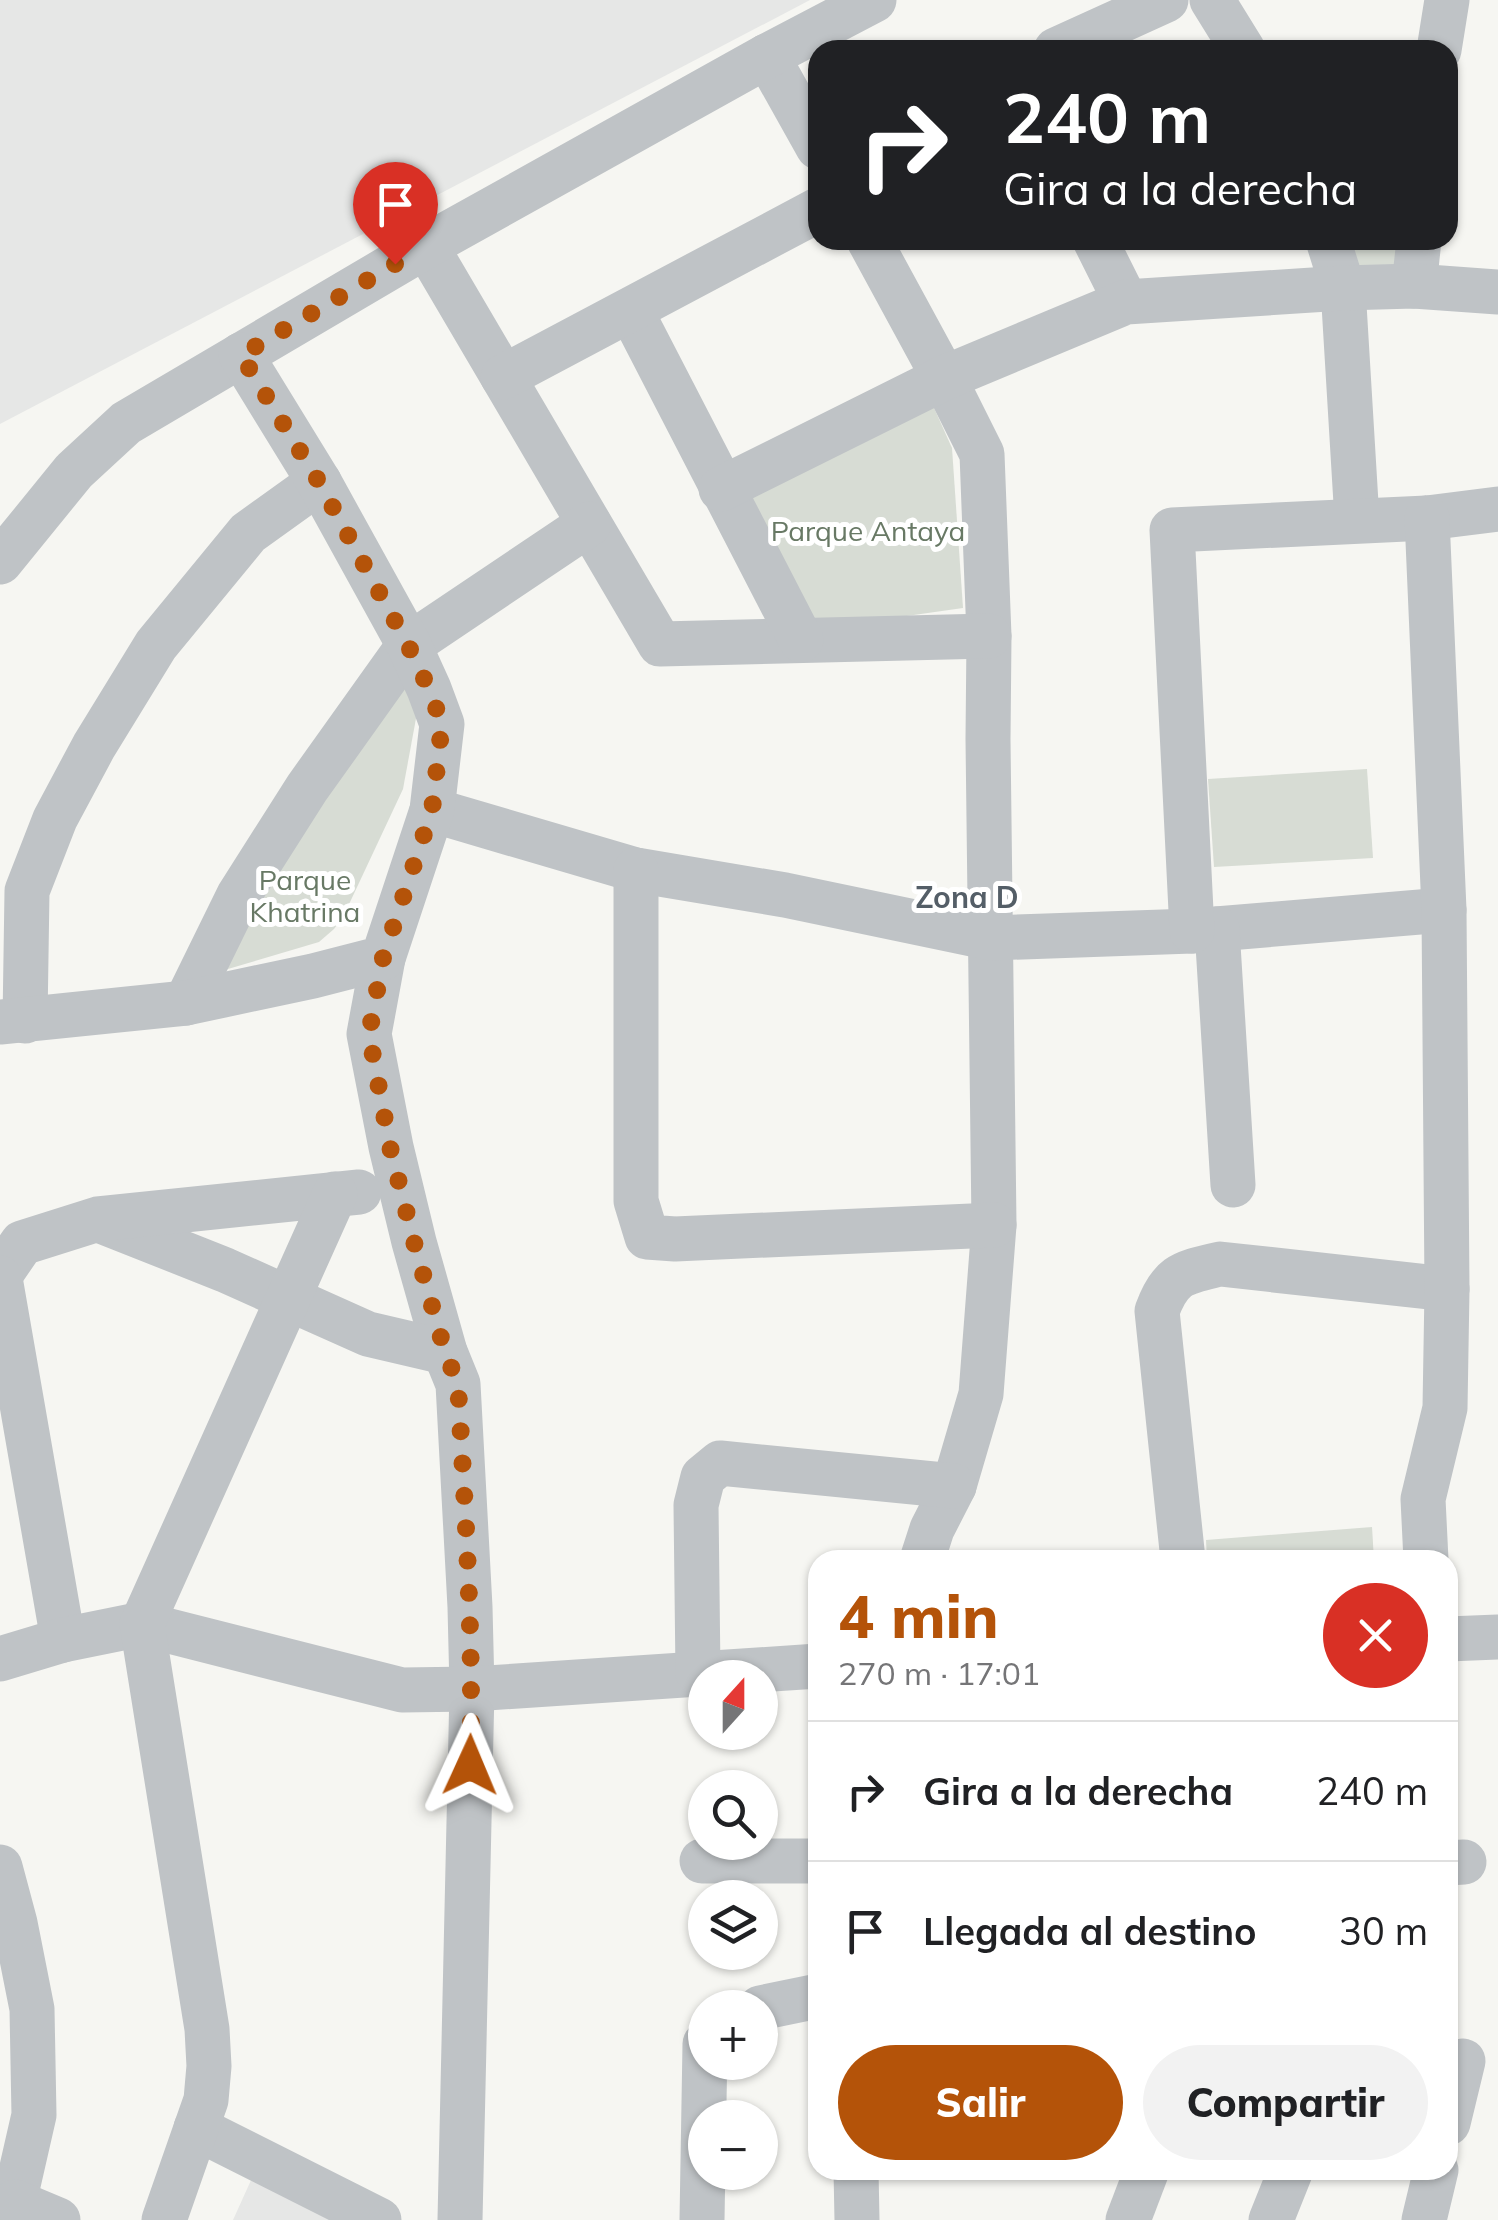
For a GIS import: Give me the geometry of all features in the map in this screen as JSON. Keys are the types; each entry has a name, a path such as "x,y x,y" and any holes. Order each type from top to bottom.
{"street":[{"path":"0,562 74,472 126,423 426,246 874,0"},
{"path":"1078,40 1166,0"},
{"path":"1212,0 1236,40"},
{"path":"1441,40 1447,0"},
{"path":"767,56 808,129"},
{"path":"503,377 808,215"},
{"path":"426,246 660,644 990,636"},
{"path":"874,250 982,454 990,636 994,1225 982,1394 954,1486 925,1550"},
{"path":"1100,250 1126,302"},
{"path":"1331,250 1342,288 1357,520"},
{"path":"1414,286 1418,250"},
{"path":"721,489 944,378 1126,302 1414,286 1498,292"},
{"path":"630,311 801,640"},
{"path":"241,355 319,482 408,645 442,724 432,810 383,958 369,1034 400,1187 445,1352 458,1384 472,1689 460,2220"},
{"path":"319,482 248,533 156,645 86,761 55,818 27,891 12,1021 186,1003 383,958"},
{"path":"1232,1186 1204,930 1172,530 1427,518 1498,509"},
{"path":"1426,1550 1423,1499 1444,1408 1446,1288 1444,910 1427,518"},
{"path":"186,1003 249,880 306,788 408,645 589,524"},
{"path":"432,810 636,870 785,895 991,938 1204,930 1444,910"},
{"path":"636,870 636,1200 647,1237 994,1225"},
{"path":"63,1640 0,1276 22,1243 98,1219 400,1187"},
{"path":"164,2220 206,2100 209,2066 207,2029 142,1624 334,1194"},
{"path":"98,1219 289,1297 368,1334 445,1352"},
{"path":"1182,1550 1157,1311 1165,1290 1183,1273 1220,1264 1446,1288"},
{"path":"698,1660 696,1505 703,1477 720,1463 954,1486"},
{"path":"0,1659 63,1640 142,1624 402,1690 688,1674"},
{"path":"1458,1639 1498,1637"},
{"path":"778,1668 808,1667"},
{"path":"702,1862 808,1860"},
{"path":"0,1867 32,2009 34,2115 13,2211 58,2220"},
{"path":"778,2004 808,1998"},
{"path":"1458,2093 1469,2061"},
{"path":"702,2220 704,2080"},
{"path":"196,2128 379,2220"},
{"path":"856,2180 858,2220"},
{"path":"1128,2220 1143,2180"},
{"path":"1271,2220 1286,2180"},
{"path":"1424,2220 1434,2180"}],"shaded area":[{"path":"0,0 810,0 0,424"},
{"path":"252,2178 348,2220 233,2220"}],"green space":[{"path":"1330,250 1399,250 1395,264 1350,280"},
{"name":"Parque Antaya","path":"930,399 952,448 963,608 815,629 747,489"},
{"name":"Parque Khatrina","path":"405,661 417,713 403,789 343,917 319,942 211,974"},
{"path":"1367,769 1373,858 1214,867 1208,779"},
{"path":"1372,1527 1373,1550 1206,1550 1206,1540"}],"district":[{"name":"Zona D","path":"967,897"}],"route":[{"path":"395,264 241,355 319,482 408,645 442,724 432,810 383,958 369,1034 390,1147 414,1242 458,1384 470,1607 470,1765"}]}
